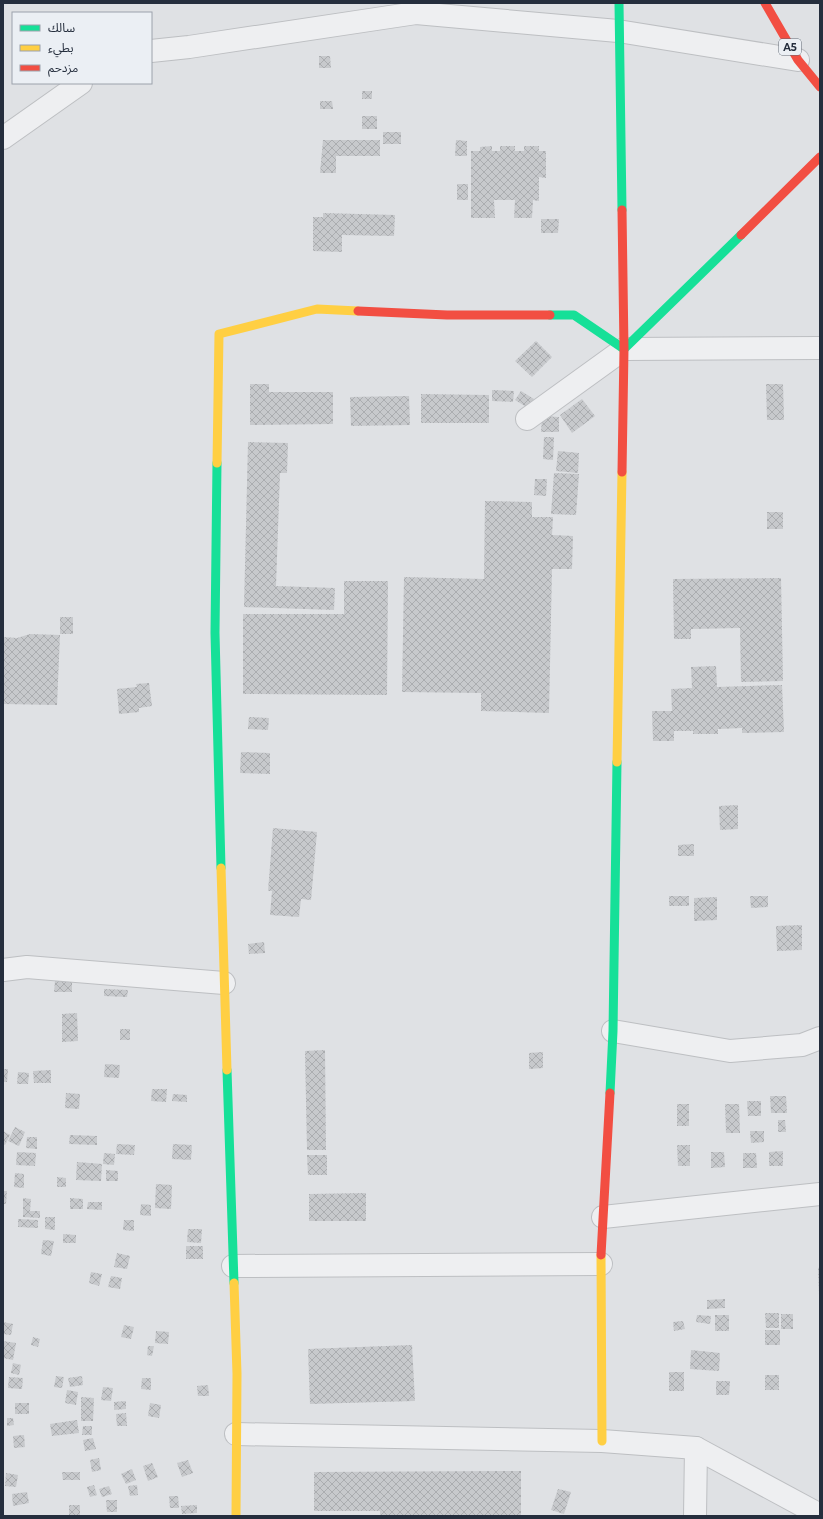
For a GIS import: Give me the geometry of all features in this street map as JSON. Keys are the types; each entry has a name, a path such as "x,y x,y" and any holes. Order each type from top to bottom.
{"main road":[{"path":"602,1441 601,1264 613,1031 624,349 618,31 619,3"},
{"name":"A5","path":"765,3 798,60 820,87"},
{"path":"624,349 820,157"},
{"path":"236,1516 237,1374 224,983 216,632 219,334 317,309 447,315 574,315 624,349"}],"street":[{"path":"152,51 189,47 416,12 618,31 798,60"},
{"path":"3,138 80,84"},
{"path":"527,420 624,349 820,348"},
{"path":"3,970 27,967 224,983"},
{"path":"613,1031 730,1051 802,1045 820,1038"},
{"path":"603,1217 820,1194"},
{"path":"233,1266 601,1264"},
{"path":"236,1434 602,1441 696,1448 820,1515"},
{"path":"695,1516 696,1448"}],"building":[{"path":"319,56 330,56 331,68 319,68"},
{"path":"362,91 372,91 372,99 362,99"},
{"path":"320,101 332,101 333,109 320,109"},
{"path":"362,116 377,116 377,129 362,129"},
{"path":"383,132 401,132 401,144 383,144"},
{"path":"323,140 380,140 380,156 336,156 336,173 320,173"},
{"path":"456,140 467,141 467,156 455,156"},
{"path":"492,146 492,151 500,151 500,146 515,146 515,151 524,151 524,146 539,146 539,151 546,151 546,178 539,177 539,201 533,200 532,218 514,218 515,200 494,200 495,218 471,218 471,151 480,151 480,147"},
{"path":"457,184 468,184 468,200 457,200"},
{"path":"323,213 395,215 394,236 342,235 342,252 313,251 313,217 323,217"},
{"path":"541,219 559,219 558,233 541,233"},
{"path":"536,341 552,357 532,377 515,361"},
{"path":"250,384 269,384 269,392 333,392 333,424 250,425"},
{"path":"766,384 783,384 784,420 767,420"},
{"path":"492,390 514,391 513,402 492,401"},
{"path":"521,391 534,399 528,408 515,400"},
{"path":"421,394 489,395 489,423 421,423"},
{"path":"409,396 410,425 351,426 350,397"},
{"path":"582,399 595,416 572,433 560,415"},
{"path":"542,416 559,417 559,432 541,432"},
{"path":"544,437 554,437 553,460 543,459"},
{"path":"248,442 288,443 287,473 280,473 276,586 335,588 334,610 244,607"},
{"path":"558,451 579,453 578,473 556,471"},
{"path":"554,473 579,474 576,515 551,514"},
{"path":"535,479 547,479 546,496 534,495"},
{"path":"485,501 532,502 532,517 553,517 552,535 573,536 572,569 552,569 549,713 481,711 481,693 402,692 404,577 484,579"},
{"path":"767,512 783,512 783,529 767,529"},
{"path":"781,578 783,681 741,682 740,628 691,629 691,639 674,639 673,579"},
{"path":"344,581 388,581 387,695 243,694 243,614 344,614"},
{"path":"60,617 73,617 73,634 60,634"},
{"path":"30,634 60,635 57,705 3,704 3,637 17,638"},
{"path":"716,666 717,687 782,685 784,732 742,733 742,728 718,729 718,734 693,734 693,731 674,731 674,741 653,741 652,711 672,711 671,689 692,688 691,667"},
{"path":"149,683 152,706 139,708 139,712 119,714 117,689 137,687 136,684"},
{"path":"249,717 269,718 268,730 248,729"},
{"path":"241,752 270,753 270,774 240,773"},
{"path":"738,805 738,829 720,830 719,806"},
{"path":"273,828 317,832 311,900 301,899 299,917 270,915 272,891 268,891"},
{"path":"694,844 694,856 678,856 678,845"},
{"path":"669,896 689,896 689,906 669,906"},
{"path":"750,896 768,896 768,907 751,908"},
{"path":"717,897 717,920 694,921 694,898"},
{"path":"802,925 802,950 777,951 776,926"},
{"path":"264,942 265,953 249,954 248,944"},
{"path":"55,981 72,981 72,992 54,992"},
{"path":"104,989 128,990 127,997 104,996"},
{"path":"77,1013 78,1041 62,1042 62,1014"},
{"path":"120,1029 130,1029 130,1040 120,1040"},
{"path":"325,1050 326,1150 307,1150 305,1051"},
{"path":"543,1052 543,1068 529,1069 529,1053"},
{"path":"105,1064 120,1065 119,1078 104,1077"},
{"path":"3,1069 8,1069 7,1082 3,1082"},
{"path":"51,1070 51,1083 34,1083 33,1071"},
{"path":"18,1072 29,1073 28,1084 17,1084"},
{"path":"152,1089 167,1089 166,1102 151,1101"},
{"path":"66,1093 80,1094 79,1109 65,1108"},
{"path":"173,1094 187,1095 187,1102 172,1101"},
{"path":"770,1096 786,1096 787,1113 771,1113"},
{"path":"747,1101 761,1101 761,1116 748,1116"},
{"path":"677,1104 689,1104 689,1126 677,1126"},
{"path":"725,1104 739,1104 740,1133 726,1133"},
{"path":"778,1120 785,1120 786,1132 778,1132"},
{"path":"15,1127 25,1132 19,1146 8,1141"},
{"path":"3,1131 10,1135 5,1145 3,1144"},
{"path":"750,1131 764,1131 764,1142 751,1143"},
{"path":"70,1135 97,1136 97,1145 69,1144"},
{"path":"27,1137 37,1137 37,1149 26,1148"},
{"path":"117,1144 135,1145 134,1155 116,1154"},
{"path":"173,1144 192,1145 191,1160 172,1159"},
{"path":"677,1145 690,1145 690,1166 678,1166"},
{"path":"783,1151 783,1166 769,1166 769,1152"},
{"path":"17,1152 36,1153 35,1166 16,1165"},
{"path":"711,1152 724,1152 725,1167 711,1168"},
{"path":"104,1153 115,1154 114,1165 103,1164"},
{"path":"743,1153 756,1153 757,1168 743,1168"},
{"path":"307,1155 327,1155 327,1175 308,1175"},
{"path":"77,1162 102,1164 101,1181 76,1180"},
{"path":"106,1170 118,1171 118,1181 106,1181"},
{"path":"15,1173 24,1174 24,1188 14,1187"},
{"path":"57,1177 66,1178 66,1187 57,1187"},
{"path":"156,1184 172,1185 171,1209 155,1208"},
{"path":"3,1191 7,1191 6,1204 3,1204"},
{"path":"366,1193 366,1221 309,1221 309,1194"},
{"path":"23,1198 31,1199 30,1211 40,1211 40,1218 23,1217"},
{"path":"70,1198 83,1199 83,1209 70,1209"},
{"path":"88,1202 102,1202 102,1210 87,1209"},
{"path":"141,1204 151,1205 151,1216 140,1215"},
{"path":"45,1217 55,1217 55,1230 45,1229"},
{"path":"18,1219 38,1220 38,1228 18,1227"},
{"path":"124,1220 134,1220 134,1231 123,1230"},
{"path":"188,1229 202,1229 201,1243 187,1242"},
{"path":"63,1234 76,1235 76,1243 63,1243"},
{"path":"43,1240 54,1241 51,1256 41,1254"},
{"path":"186,1246 203,1246 203,1259 186,1259"},
{"path":"117,1253 130,1256 127,1269 114,1267"},
{"path":"820,1267 820,1295 819,1295 818,1268"},
{"path":"91,1272 102,1274 99,1286 89,1283"},
{"path":"111,1276 122,1278 120,1289 108,1287"},
{"path":"725,1299 725,1308 707,1309 707,1300"},
{"path":"765,1313 779,1313 779,1328 766,1328"},
{"path":"781,1314 793,1314 793,1329 781,1329"},
{"path":"697,1315 711,1316 710,1324 696,1322"},
{"path":"715,1315 729,1315 729,1331 715,1331"},
{"path":"683,1321 685,1329 674,1331 673,1322"},
{"path":"3,1322 13,1324 11,1335 3,1334"},
{"path":"124,1325 134,1327 131,1339 121,1337"},
{"path":"765,1330 780,1330 780,1345 765,1345"},
{"path":"156,1331 169,1332 168,1344 155,1343"},
{"path":"33,1337 40,1339 38,1347 31,1345"},
{"path":"3,1341 16,1343 13,1360 3,1358"},
{"path":"412,1345 415,1401 310,1404 308,1349"},
{"path":"148,1346 154,1346 152,1356 147,1355"},
{"path":"691,1350 720,1353 719,1371 690,1369"},
{"path":"13,1363 21,1365 19,1375 11,1373"},
{"path":"669,1372 684,1372 684,1391 669,1391"},
{"path":"765,1375 779,1375 779,1390 765,1390"},
{"path":"56,1376 64,1377 62,1388 54,1387"},
{"path":"82,1376 83,1385 70,1387 68,1378"},
{"path":"9,1377 23,1378 22,1389 8,1388"},
{"path":"142,1378 151,1378 151,1390 141,1389"},
{"path":"716,1381 730,1381 729,1395 716,1395"},
{"path":"208,1385 209,1396 198,1396 197,1386"},
{"path":"103,1387 113,1388 111,1401 101,1400"},
{"path":"67,1390 78,1392 76,1405 65,1403"},
{"path":"81,1397 94,1398 93,1421 81,1421"},
{"path":"126,1401 126,1409 114,1410 114,1402"},
{"path":"15,1403 29,1403 29,1414 15,1414"},
{"path":"150,1403 161,1405 159,1418 148,1416"},
{"path":"126,1413 127,1426 117,1426 116,1414"},
{"path":"7,1418 13,1418 14,1425 7,1426"},
{"path":"77,1420 79,1433 52,1436 50,1424"},
{"path":"83,1426 92,1426 92,1435 82,1435"},
{"path":"24,1435 25,1447 14,1448 13,1436"},
{"path":"93,1438 96,1449 85,1451 83,1440"},
{"path":"99,1458 101,1470 92,1472 90,1460"},
{"path":"188,1460 193,1473 182,1477 177,1463"},
{"path":"152,1463 158,1477 148,1481 143,1466"},
{"path":"132,1469 136,1480 126,1484 121,1474"},
{"path":"521,1471 521,1516 380,1516 380,1511 314,1511 314,1472"},
{"path":"62,1472 80,1472 80,1480 63,1480"},
{"path":"6,1473 18,1475 16,1487 5,1486"},
{"path":"94,1485 97,1495 90,1497 87,1487"},
{"path":"137,1485 138,1495 130,1496 128,1486"},
{"path":"109,1486 112,1494 102,1497 99,1489"},
{"path":"558,1489 571,1492 564,1514 551,1510"},
{"path":"27,1492 29,1503 13,1506 12,1494"},
{"path":"169,1496 178,1496 179,1508 170,1508"},
{"path":"106,1500 117,1500 117,1512 107,1512"},
{"path":"69,1505 80,1505 80,1516 69,1515"},
{"path":"197,1505 197,1513 182,1514 181,1506"}],"traffic: fast":[{"path":"619,3 622,210"},
{"path":"550,315 574,315 624,349 741,235"},
{"path":"217,463 215,633 221,868"},
{"path":"610,1093 613,1031 617,762"},
{"path":"227,1070 234,1283"}],"traffic: slow":[{"path":"217,463 219,334 317,309 358,311"},
{"path":"617,762 622,472"},
{"path":"221,868 227,1070"},
{"path":"601,1255 602,1441"},
{"path":"234,1283 237,1374 236,1516"}],"traffic: jam":[{"path":"765,3 798,60 820,87"},
{"path":"741,235 820,157"},
{"path":"622,210 624,349 622,472"},
{"path":"358,311 447,315 550,315"},
{"path":"601,1255 610,1093"}]}
